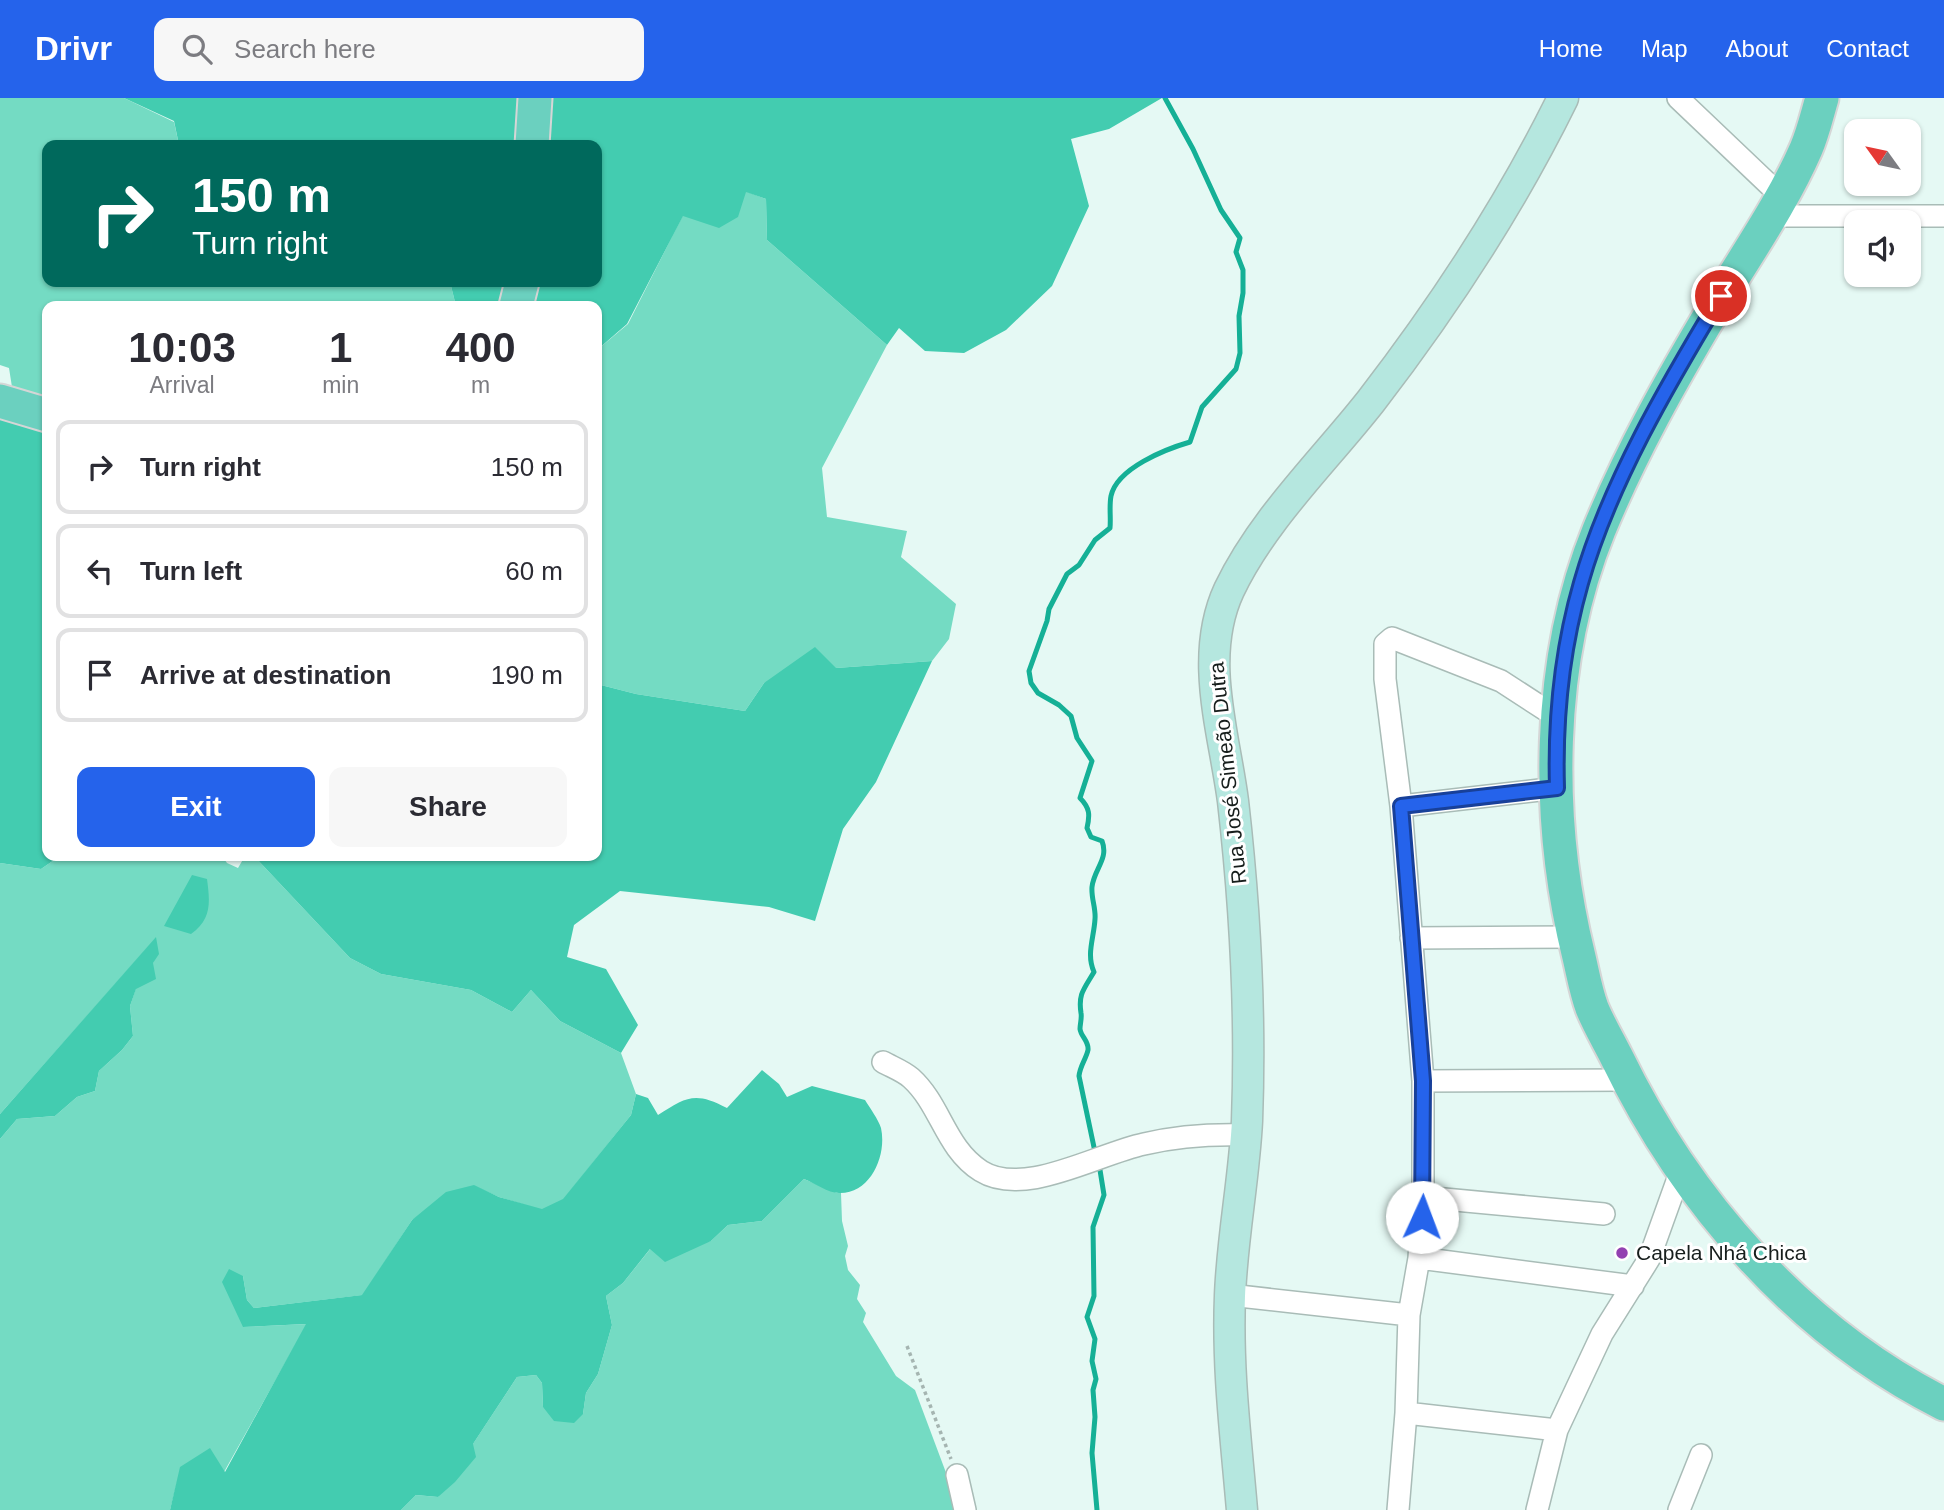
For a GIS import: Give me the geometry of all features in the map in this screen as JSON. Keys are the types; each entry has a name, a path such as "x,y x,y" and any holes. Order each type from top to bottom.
{"main road":[{"path":"532,140 535,98"},
{"name":"Rua José Simeão Dutra","path":"1242,1510 1230,1362 1230,1295 1245,1135 1248,1031 1243,913 1230,779 1214,685 1215,646 1227,594 1244,562 1271,522 1404,359 1474,258 1518,186 1563,98"},
{"path":"1822,98 1806,148 1654,413 1599,532 1581,582 1569,635 1555,741 1564,880 1574,937 1592,1007 1652,1127 1681,1170 1753,1258 1799,1306 1844,1343 1882,1369 1944,1404"},
{"path":"0,401 42,414"}],"street":[{"path":"1678,98 1775,206 1944,216"},
{"path":"1398,1510 1406,1413 1409,1315 1419,1258 1423,1197 1423,1081 1401,806 1384,679 1385,644 1392,638 1501,681 1558,718"},
{"path":"1401,806 1557,788"},
{"path":"1411,938 1574,937"},
{"path":"883,1062 909,1076 922,1089 954,1147 969,1163 1000,1180 1018,1181 1040,1177 1110,1152 1156,1141 1204,1134 1245,1135"},
{"path":"1423,1081 1627,1080"},
{"path":"1537,1510 1557,1430 1602,1334 1649,1259 1681,1170"},
{"path":"1423,1197 1604,1214"},
{"path":"1419,1258 1633,1286"},
{"path":"1230,1295 1409,1315"},
{"path":"1406,1413 1557,1430"},
{"path":"1679,1510 1701,1455"},
{"path":"957,1475 965,1510"}],"path":[{"path":"907,1346 957,1475"}],"green space":[{"path":"0,98 124,98 174,122 178,140 42,140 42,287 451,287 455,301 42,301 42,397 12,387 9,368 0,365"},
{"path":"124,98 518,98 516,140 178,140 174,121"},
{"path":"545,98 1162,98 1109,129 1071,139 1089,206 1052,286 1006,330 964,353 925,351 899,328 887,345 767,240 766,199 746,192 738,217 719,228 683,216 627,324 602,346 602,301 532,301 534,287 602,287 602,140 543,140"},
{"path":"745,191 766,199 767,240 887,345 822,468 827,517 907,531 901,557 956,604 949,639 932,661 836,668 764,683 745,711 636,694 602,685 602,346 628,324 683,215"},
{"path":"451,287 504,287 500,301 455,301"},
{"path":"0,416 42,429 42,861 53,861 41,869 0,863"},
{"path":"815,647 836,668 932,661 876,782 843,829 815,921 769,907 620,891 574,925 567,957 606,969 638,1025 621,1053 560,1021 531,990 512,1012 471,990 381,974 350,958 259,861 602,861 602,685 636,694 745,711 764,683"},
{"path":"53,861 226,861 238,868 242,861 259,861 350,958 381,974 471,990 512,1012 531,990 560,1021 621,1053 636,1094 631,1115 563,1200 542,1210 474,1186 412,1220 363,1295 254,1308 247,1300 243,1276 243,1327 307,1324 224,1472 181,1467 170,1510 0,1510 0,1139 17,1119 55,1116 77,1097 95,1091 99,1071 133,1036 130,1006 136,988 153,963 156,938 0,1114 0,863 41,869"},
{"path":"192,875 207,879 209,903 203,922 191,934 164,926"},
{"path":"156,937 159,954 153,963 156,979 136,989 130,1006 133,1036 99,1071 95,1091 77,1097 55,1116 17,1119 0,1139 0,1114"},
{"path":"762,1070 779,1084 787,1097 812,1086 865,1100 881,1128 881,1150 874,1171 860,1187 850,1192 835,1193 804,1179 762,1221 728,1225 711,1241 665,1262 650,1249 623,1283 606,1296 612,1325 598,1374 586,1393 583,1414 574,1423 554,1421 543,1407 542,1383 536,1375 517,1377 473,1444 476,1457 438,1497 416,1495 401,1510 170,1510 180,1467 210,1448 225,1472 306,1324 243,1327 222,1282 229,1269 243,1276 247,1300 254,1308 362,1295 412,1220 446,1192 474,1185 499,1197 542,1209 563,1199 631,1115 636,1094 648,1098 658,1115 691,1098 707,1099 727,1108"},
{"path":"804,1179 841,1193 842,1221 848,1246 845,1256 848,1270 860,1285 857,1299 866,1313 863,1322 896,1376 915,1390 948,1478 956,1510 401,1510 416,1495 438,1497 517,1377 536,1375 542,1383 543,1407 583,1414 586,1393 598,1374 612,1325 606,1296 623,1283 651,1248 711,1241 728,1225 762,1221"}],"waterway":[{"path":"1095,1152 1079,1076 1088,1050 1080,1029 1080,1001 1094,972 1091,959 1095,915 1092,887 1104,847 1102,841 1091,837 1087,828 1088,812 1080,798 1092,761 1077,738 1071,716 1059,705 1038,693 1031,683 1029,671 1049,609 1067,574 1079,565 1095,540 1110,528 1110,500 1115,486 1132,468 1168,449 1190,442 1202,407 1236,369 1240,353 1239,316 1243,270 1236,252 1240,238 1221,210 1193,149 1165,98"},
{"path":"1097,1510 1092,1453 1095,1417 1093,1390 1096,1379 1092,1361 1095,1339 1087,1317 1094,1296 1093,1227 1104,1195 1100,1170"}],"place":[{"name":"Capela Nhá Chica","path":"1622,1253"}],"route":[{"path":"1422,1217 1423,1081 1401,806 1557,788 1555,741 1569,635 1581,582 1619,484 1654,413 1721,296"}]}
